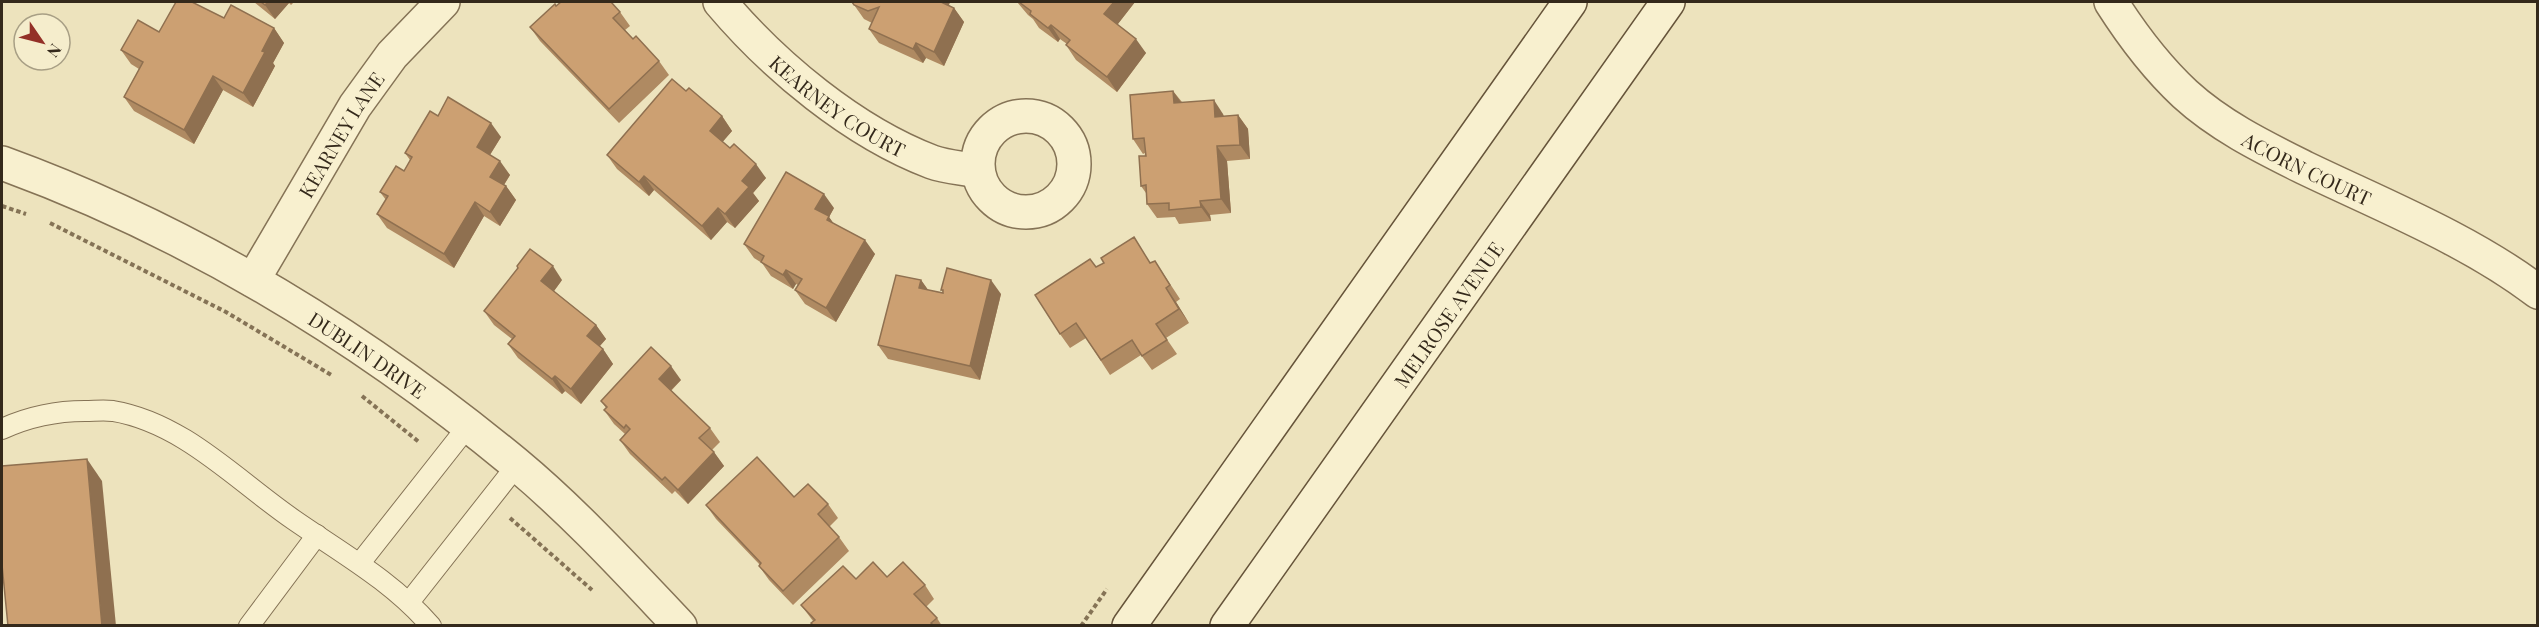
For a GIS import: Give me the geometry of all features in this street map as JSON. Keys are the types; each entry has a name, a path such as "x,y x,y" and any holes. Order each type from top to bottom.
{"street":[{"name":"KEARNEY LANE","path":"253,280 355,105 392,55 443,2"},
{"name":"KEARNEY COURT","path":"720,2 737,22 805,86 882,139 934,163 977,171"},
{"path":"1129,626 1570,2"},
{"name":"MELROSE AVENUE","path":"1227,626 1668,2"},
{"name":"ACORN COURT","path":"2111,2 2142,48 2186,94 2232,129 2267,149 2467,247 2538,292"},
{"name":"DUBLIN DRIVE","path":"2,163 44,178 150,226 253,280 349,339 468,426 517,465 610,551 680,626"}],"lane":[{"path":"2,429 57,411 112,411 158,424 206,454 317,535 360,563 410,601 431,626"},
{"path":"360,563 468,426"},
{"path":"410,601 517,465"},
{"path":"249,626 317,535"}],"path":[{"path":"2,206 31,216"},
{"path":"41,219 226,312 334,377"},
{"path":"353,388 441,460"},
{"path":"489,500 595,592"}],"building":[{"path":"176,2 192,2 224,18 231,5 274,28 262,51 265,52 243,93 213,76 184,130 124,97 143,62 121,50 138,20 159,32"},
{"path":"561,2 611,2 620,12 613,18 633,39 636,36 659,61 609,109 530,27 555,4 556,6"},
{"path":"852,2 941,2 954,8 934,52 916,43 913,49 869,29 879,7 868,11"},
{"path":"1019,2 1114,2 1104,14 1136,39 1107,77 1066,45 1070,40 1051,25 1048,28"},
{"path":"672,79 686,91 689,88 722,116 710,131 730,148 734,144 756,164 742,181 749,187 725,214 718,208 702,226 644,176 639,182 607,155"},
{"path":"1173,91 1174,103 1214,100 1215,117 1238,115 1240,145 1217,146 1221,199 1200,201 1201,207 1169,210 1169,203 1147,204 1146,185 1141,186 1139,156 1146,156 1144,138 1133,139 1130,95"},
{"path":"448,97 491,123 477,147 500,161 490,177 506,186 490,212 475,202 444,254 377,214 388,196 380,192 396,166 404,171 412,157 405,153 430,111 438,116"},
{"path":"786,172 824,194 815,209 829,216 827,220 865,240 826,308 795,290 802,279 786,270 783,275 761,262 764,256 744,244"},
{"path":"1134,237 1150,263 1155,261 1170,285 1166,288 1179,309 1156,324 1167,340 1142,356 1132,340 1101,360 1076,323 1060,334 1035,295 1090,259 1096,267 1104,263 1101,258"},
{"path":"530,249 553,266 541,281 596,325 587,336 603,349 571,389 555,376 552,379 508,344 515,336 484,311"},
{"path":"947,268 991,280 970,366 878,345 896,275 921,280 919,288 943,293 941,290"},
{"path":"651,347 671,366 659,379 710,428 699,438 714,452 678,490 665,477 662,480 620,440 630,429 626,425 624,428 604,410 607,407 601,401"},
{"path":"757,457 794,497 808,484 828,504 818,514 839,537 783,591 759,566 761,563 706,505"},
{"path":"87,459 102,626 8,626 2,565 2,466"},
{"path":"873,562 887,577 903,562 925,585 914,594 937,618 931,623 934,626 814,626 811,623 815,620 801,605 843,566 856,579"}]}
